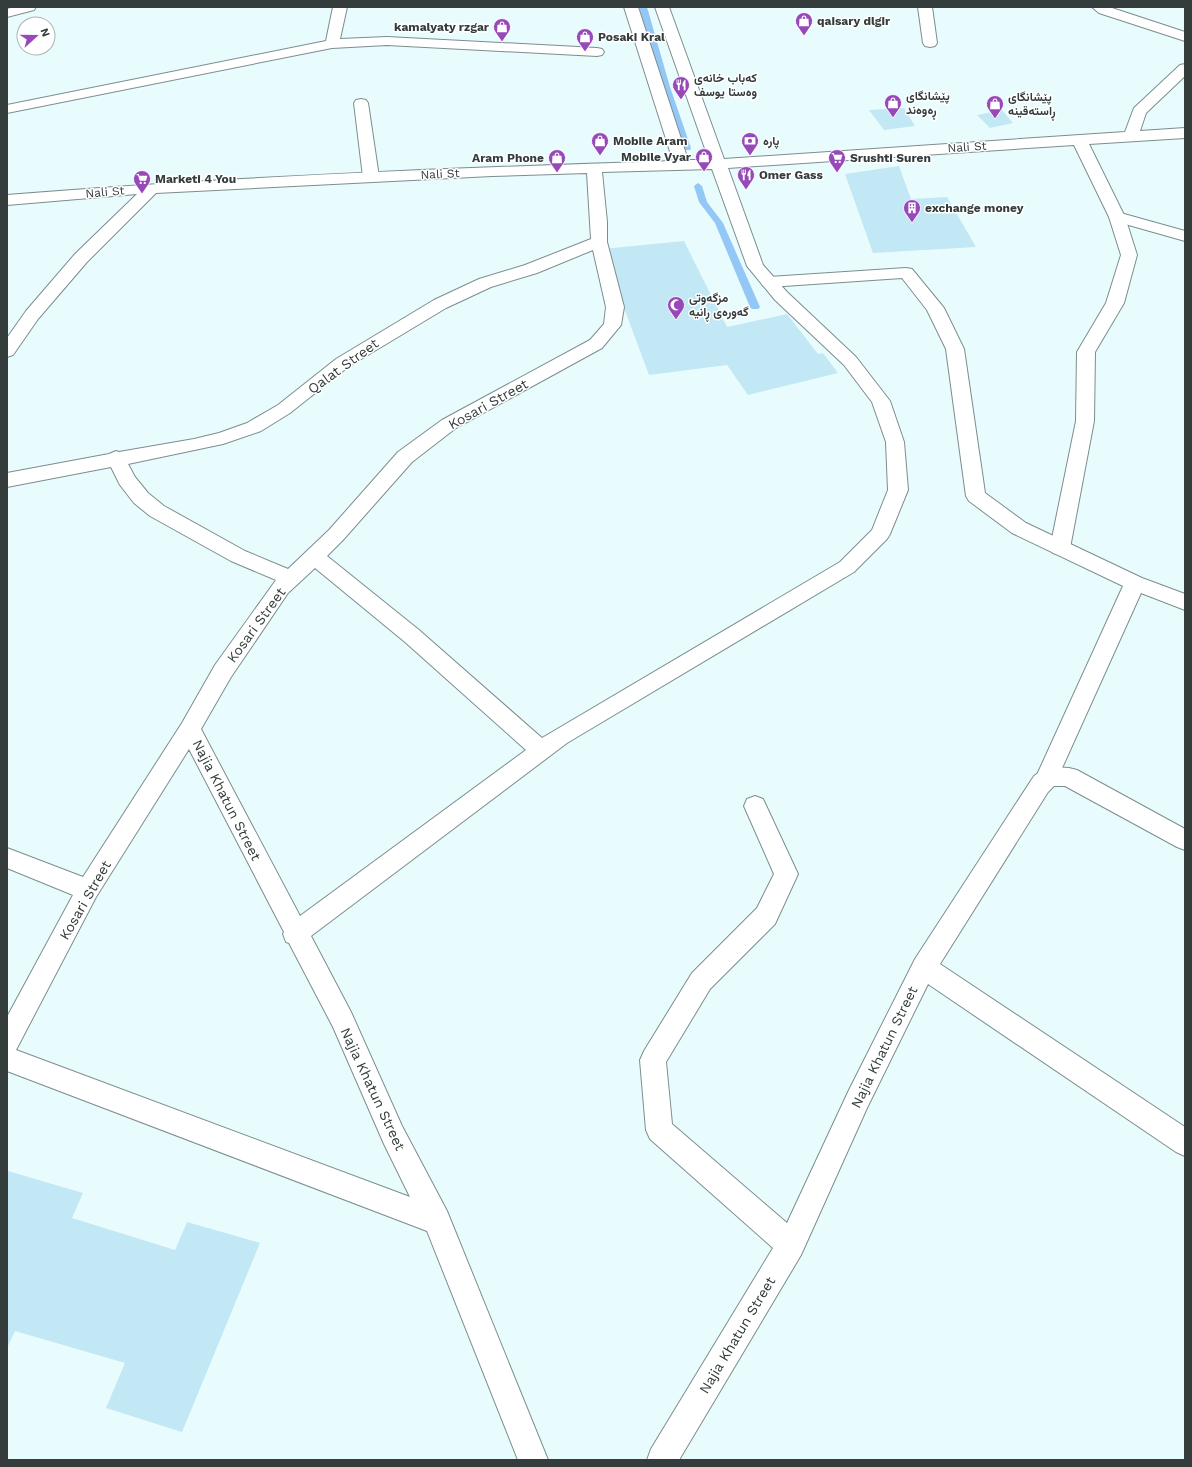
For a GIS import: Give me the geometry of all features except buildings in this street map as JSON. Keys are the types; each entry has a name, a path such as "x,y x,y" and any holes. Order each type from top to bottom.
{"street":[{"path":"7,13 29,7"},
{"path":"332,44 340,7"},
{"path":"631,7 682,165"},
{"path":"295,934 559,737 847,567 880,534 898,490 895,442 882,402 850,361 781,296 755,266 662,7"},
{"path":"925,7 930,43"},
{"path":"1099,7 1185,37"},
{"path":"7,110 332,44 387,42 597,52"},
{"path":"1131,137 1139,111 1185,68"},
{"path":"361,103 371,177"},
{"name":"Nali St","path":"7,200 152,188 371,177 718,164 1185,133"},
{"path":"1060,548 1085,421 1086,352 1115,303 1130,255 1117,217 1079,140"},
{"path":"594,168 599,222 599,242"},
{"path":"7,351 32,315 80,258 152,188"},
{"path":"1117,217 1185,236"},
{"name":"Qalat Street","path":"7,480 116,458 194,445 223,438 254,427 284,409 342,363 440,304 485,283 599,242"},
{"name":"Kosari Street","path":"7,1042 88,890 190,729 223,671 281,588 336,535 405,457 449,424 596,344 612,325 615,307 599,242"},
{"path":"769,282 906,273 936,308 955,349 976,496 1018,528 1135,583 1185,602"},
{"path":"116,458 127,480 140,498 157,511 238,556 291,578"},
{"path":"314,556 412,636 541,750"},
{"name":"Najia Khatun Street","path":"662,1460 790,1246 858,1099 924,967 1037,792 1040,784 1047,777 1135,583"},
{"name":"Najia Khatun Street","path":"190,729 295,934 342,1020 393,1135 436,1221 533,1460"},
{"path":"1047,777 1069,777 1185,840"},
{"path":"755,806 786,874 766,916 701,981 653,1060 659,1130 790,1246"},
{"path":"7,858 88,890"},
{"path":"924,967 1185,1143"},
{"path":"7,1059 436,1221"}],"waterway":[{"path":"643,7 666,87 687,148"},
{"path":"698,186 703,202 719,223 755,307"}],"place":[{"name":"qaisary dlgir","path":"804,36"},
{"name":"kamalyaty rzgar","path":"502,42"},
{"name":"Posaki Kral","path":"585,52"},
{"name":"کەباب خانەی وەستا یوسف","path":"681,100"},
{"name":"پێشانگای ڕه‌وه‌ند","path":"893,118"},
{"name":"پێشانگای ڕاسته‌قینه‌","path":"995,119"},
{"name":"Mobile Aram","path":"600,156"},
{"name":"پاره","path":"750,156"},
{"name":"Mobile Vyar","path":"704,172"},
{"name":"Aram Phone","path":"557,173"},
{"name":"Srushti Suren","path":"837,173"},
{"name":"Omer Gass","path":"746,190"},
{"name":"Marketi 4 You","path":"142,194"},
{"name":"exchange money","path":"912,223"},
{"name":"مزگەوتی گەورەی ڕانیە","path":"676,320"}]}
